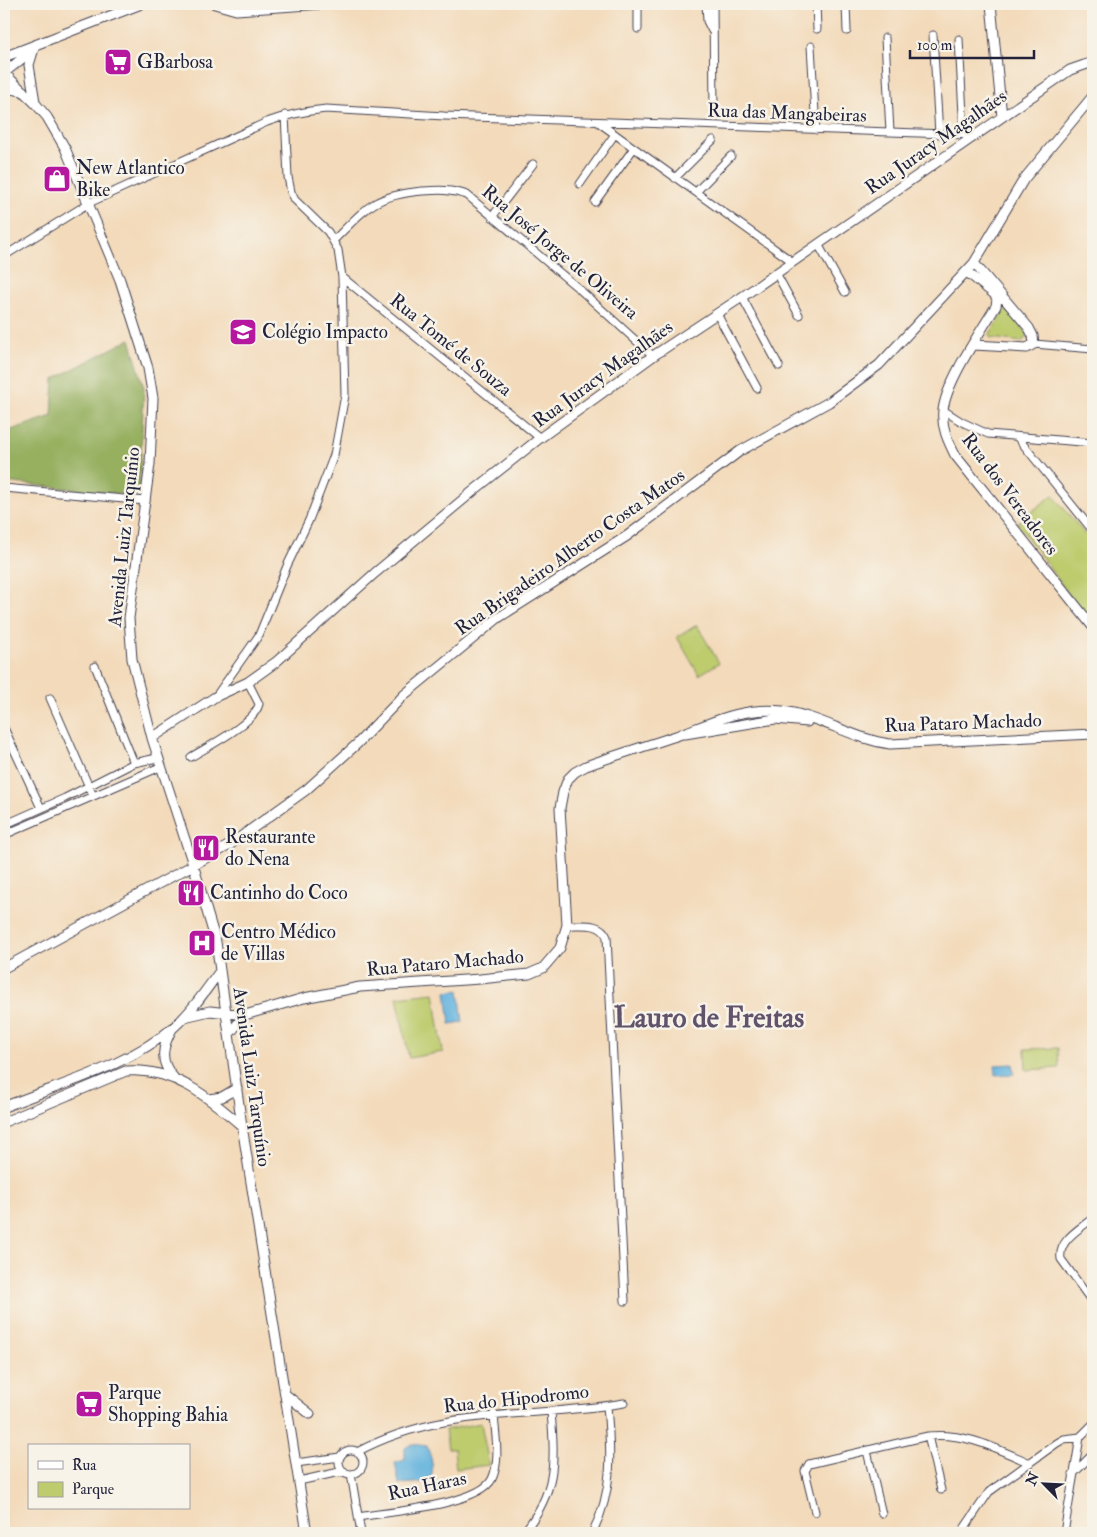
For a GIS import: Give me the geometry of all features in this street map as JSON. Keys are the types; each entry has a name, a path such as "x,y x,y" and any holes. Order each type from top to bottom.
{"street":[{"path":"4,57 141,4"},
{"path":"215,4 236,10 322,4"},
{"path":"638,4 638,29"},
{"path":"706,4 707,21 712,31"},
{"path":"713,4 714,112"},
{"path":"816,4 817,28"},
{"path":"846,4 847,31"},
{"path":"991,4 1002,117"},
{"path":"933,35 939,134"},
{"path":"884,38 890,132"},
{"path":"959,39 964,134"},
{"path":"4,73 24,57 33,46"},
{"path":"33,46 29,65 35,103"},
{"path":"810,46 816,130"},
{"path":"1093,63 1093,68"},
{"name":"Rua Juracy Magalhães","path":"152,738 215,698 248,682 276,662 375,573 540,438 653,356 793,262 1075,66 1093,63"},
{"name":"Avenida Luiz Tarquínio","path":"4,73 47,117 65,148 120,280 148,368 153,398 150,464 129,618 129,640 159,763 193,864 216,942 236,1088 307,1533"},
{"path":"4,88 23,91"},
{"name":"Rua Brigadeiro Alberto Costa Matos","path":"4,968 228,846 306,790 357,744 404,695 498,618 627,536 740,451 828,402 861,380 902,342 974,264 1024,178 1093,96"},
{"name":"Rua das Mangabeiras","path":"4,256 89,204 286,115 326,109 598,122 975,135"},
{"path":"215,698 260,636 287,566 321,494 334,456 345,395 342,277 338,250 334,240 291,192 288,177 286,115"},
{"path":"598,122 793,262"},
{"path":"580,184 615,134"},
{"path":"675,178 713,140"},
{"path":"595,202 634,148"},
{"path":"696,192 731,156"},
{"path":"492,217 533,164"},
{"name":"Rua José Jorge de Oliveira","path":"334,240 371,205 383,198 398,194 442,189 456,190 467,195 578,288 653,356"},
{"path":"818,244 845,292"},
{"path":"974,264 1029,328 1034,344"},
{"name":"Rua dos Vereadores","path":"967,272 997,299 996,306 952,384 943,410 945,436 955,455 1093,628"},
{"path":"776,273 800,315"},
{"name":"Rua Tomé de Souza","path":"342,277 540,438"},
{"path":"742,297 779,366"},
{"path":"717,314 757,388"},
{"path":"974,344 1027,348 1034,344 1093,349"},
{"path":"943,410 962,422 988,434 1093,443"},
{"path":"1018,438 1093,531"},
{"path":"4,488 146,501"},
{"path":"95,666 134,763"},
{"path":"191,757 228,735 256,713 258,704 248,682"},
{"path":"50,698 93,796"},
{"path":"758,721 762,710"},
{"name":"Rua Pataro Machado","path":"679,735 691,728 738,714 762,710 784,711 836,727 868,741 890,744 1093,734"},
{"path":"736,726 738,714"},
{"name":"Rua Pataro Machado","path":"210,1011 226,1011 245,1015 304,998 360,987 529,974 542,968 553,958 560,948 567,925 560,808 568,779 575,772 586,766 679,735 758,721 790,720 836,727"},
{"path":"4,728 41,808"},
{"path":"4,825 134,763 159,763"},
{"path":"4,835 123,783 159,763"},
{"path":"120,770 123,783"},
{"path":"64,798 69,807"},
{"path":"567,925 596,926 602,929 607,936 625,1301"},
{"path":"4,1107 111,1064 148,1045 173,1028 184,1017 220,971"},
{"path":"184,1017 210,1011 229,1030 245,1015"},
{"path":"173,1028 163,1054 166,1069 176,1080"},
{"path":"4,1122 126,1071 156,1071 210,1099 242,1126"},
{"path":"210,1099 222,1097 236,1088"},
{"path":"1093,1218 1064,1243 1060,1253 1061,1260 1093,1303"},
{"path":"285,1394 310,1414"},
{"name":"Rua do Hipodromo","path":"357,1452 374,1443 406,1432 462,1418 624,1403"},
{"path":"592,1533 603,1509 610,1485 611,1463 607,1406"},
{"path":"522,1533 534,1520 547,1496 553,1472 551,1411"},
{"name":"Rua Haras","path":"358,1517 460,1500 486,1488 495,1468 494,1414"},
{"path":"1064,1533 1072,1474 1080,1437 1093,1424"},
{"path":"815,1512 805,1471 806,1466 928,1436 947,1434 972,1439 1030,1464"},
{"path":"928,1436 941,1490"},
{"path":"961,1533 989,1492 1064,1439 1080,1437"},
{"path":"296,1463 340,1457 350,1450 357,1452 362,1458 362,1465 358,1471 299,1481"},
{"path":"867,1451 882,1514"},
{"path":"1072,1474 1093,1454"},
{"path":"340,1457 339,1465 348,1473 361,1533"}],"green space":[{"path":"1006,309 1028,334 1022,342 991,338 989,335"},
{"path":"130,339 144,388 139,496 4,482 11,430 52,416 54,379"},
{"path":"1053,495 1093,544 1093,622 1071,597 1017,523"},
{"path":"697,625 719,663 699,675 677,637"},
{"path":"434,993 443,1052 409,1058 397,997"},
{"path":"1058,1048 1059,1068 1026,1070 1025,1049"},
{"path":"481,1423 489,1465 456,1469 454,1449 448,1449 445,1430"}],"water":[{"path":"459,990 463,1022 450,1024 446,992"},
{"path":"1013,1064 1014,1074 996,1075 995,1065"},
{"path":"412,1444 427,1446 432,1465 432,1474 427,1482 399,1484 395,1463 405,1460 405,1448"}],"place":[{"name":"GBarbosa","path":"118,62"},
{"name":"New Atlantico Bike","path":"57,179"},
{"name":"Colégio Impacto","path":"243,332"},
{"name":"Restaurante do Nena","path":"206,848"},
{"name":"Cantinho do Coco","path":"191,893"},
{"name":"Centro Médico de Villas","path":"202,943"},
{"name":"Parque Shopping Bahia","path":"89,1404"}],"district":[{"name":"Lauro de Freitas","path":"709,1018"}]}
